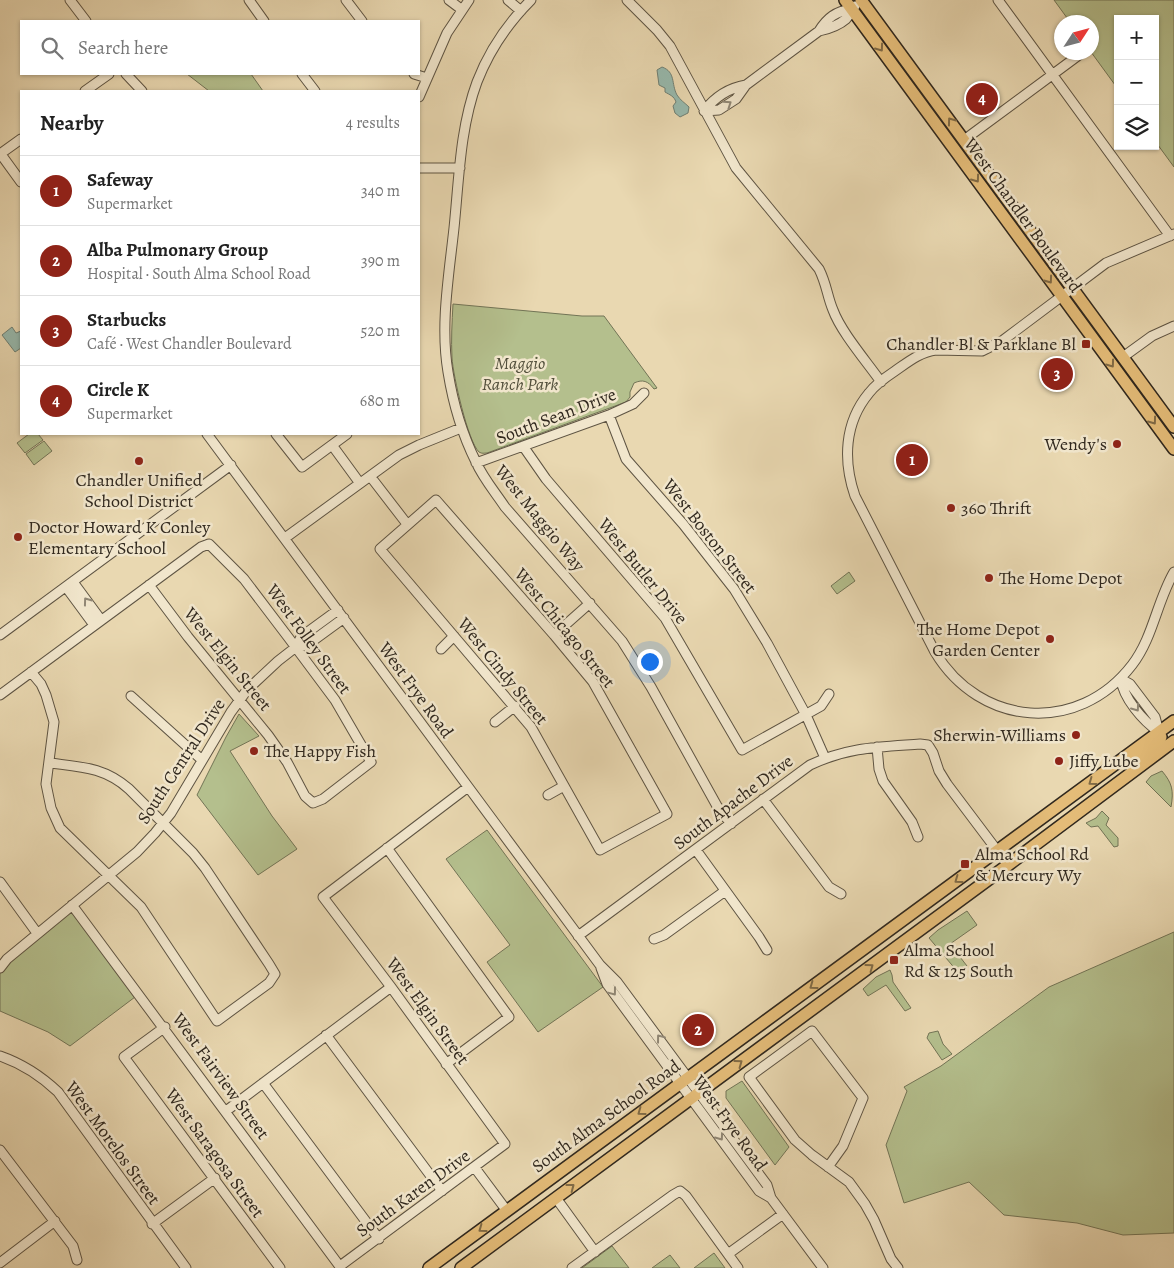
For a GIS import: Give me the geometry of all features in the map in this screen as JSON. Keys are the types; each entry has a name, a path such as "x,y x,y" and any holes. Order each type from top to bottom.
{"main road":[{"name":"West Chandler Boulevard","path":"857,2 964,140 1066,292 1122,358 1174,427"},
{"name":"West Chandler Boulevard","path":"857,2 1170,435 1174,449"},
{"name":"South Alma School Road","path":"429,1268 1174,721"},
{"path":"1121,780 1137,759 1158,743 1161,737 1159,732"},
{"name":"South Alma School Road","path":"461,1268 1174,741"}],"street":[{"path":"70,0 85,20"},
{"path":"249,0 263,20"},
{"path":"346,0 361,20"},
{"path":"449,0 462,9"},
{"path":"420,94 447,33 469,0"},
{"path":"508,0 520,11"},
{"name":"West Maggio Way","path":"531,0 520,11 491,53 477,82 466,123 446,311 445,352 461,428 476,463 505,506 622,641 636,662 717,806 731,824"},
{"path":"627,0 670,46 736,168 819,270 826,283 832,310 881,382"},
{"path":"998,0 1172,235 1106,263 1002,341 982,351 929,351 912,358 869,392 860,406 847,442 850,481 855,496 931,644 950,674 983,700 1013,711 1026,713 1051,712 1075,707 1103,694 1121,679 1134,663 1148,636 1165,590 1174,572"},
{"path":"704,111 713,100 734,86 746,85 819,32 832,28 847,19 857,2"},
{"path":"964,140 1073,60"},
{"path":"86,90 108,75"},
{"path":"127,75 141,90"},
{"path":"303,75 314,90"},
{"path":"417,75 426,78"},
{"path":"20,140 0,154 20,181"},
{"path":"420,168 460,168"},
{"path":"1122,358 1152,336 1174,326"},
{"name":"South Sean Drive","path":"476,463 609,415 633,404 644,393"},
{"name":"West Boston Street","path":"609,415 626,459 683,524 734,589 806,715 825,758"},
{"path":"285,538 399,454 461,428"},
{"name":"West Frye Road","path":"208,435 578,936 600,965 617,982 695,1095 767,1185 771,1198 823,1268"},
{"path":"277,435 302,467 346,435"},
{"path":"332,445 359,482"},
{"name":"West Butler Drive","path":"523,446 546,479 665,618 742,750 806,715"},
{"path":"0,635 230,465"},
{"path":"370,476 408,524"},
{"name":"West Chicago Street","path":"408,524 436,500 593,682 667,814 600,850"},
{"name":"West Cindy Street","path":"408,524 380,549 531,727 600,850"},
{"name":"West Folley Street","path":"149,585 201,547 209,544 244,579 296,647 335,700 371,762 323,799 312,803"},
{"path":"69,584 97,623"},
{"path":"0,695 149,585"},
{"name":"West Elgin Street","path":"149,585 188,637 268,734 287,762 305,796 312,803"},
{"path":"554,635 590,603"},
{"name":"South Central Drive","path":"0,968 7,959 37,933 137,852 164,824 240,700 260,677 296,647 301,637 338,610"},
{"name":"South Central Drive","path":"296,647 307,645 344,618"},
{"path":"441,649 454,636"},
{"path":"31,672 41,684 54,722 46,784 51,808 60,828 141,907 217,1021 269,983 275,974 205,868 193,853 129,789 107,774 92,768 50,763"},
{"path":"1121,679 1130,684 1155,717 1159,732"},
{"path":"806,715 821,706 829,694"},
{"path":"131,696 202,760"},
{"path":"495,722 515,706"},
{"name":"South Apache Drive","path":"578,936 810,765 825,758 861,748 928,745 947,784 997,851"},
{"path":"877,747 879,769 883,781 912,822 918,836"},
{"path":"36,781 46,784"},
{"path":"548,795 564,786"},
{"path":"446,1064 509,1017 387,848 468,787"},
{"path":"763,799 829,887 841,894"},
{"name":"West Elgin Street","path":"387,848 323,897 505,1144"},
{"path":"696,850 767,950"},
{"path":"997,851 1008,865"},
{"path":"0,882 37,933"},
{"path":"654,938 664,935 725,891"},
{"path":"0,900 9,894"},
{"name":"West Fairview Street","path":"72,905 165,1028 340,1267"},
{"path":"226,1111 391,987"},
{"name":"West Saragosa Street","path":"165,1028 124,1057 280,1268"},
{"path":"828,1167 843,1146 863,1098 812,1031 749,1077 795,1140 828,1167 849,1182 865,1204 891,1259 898,1268"},
{"path":"326,1035 442,1191"},
{"name":"West Morelos Street","path":"0,1056 27,1067 58,1092 152,1224 186,1268"},
{"path":"264,1083 378,1239"},
{"name":"South Karen Drive","path":"340,1267 505,1144"},
{"path":"1,1152 73,1246 76,1260"},
{"path":"475,1168 507,1211"},
{"path":"152,1224 215,1178"},
{"path":"572,1268 680,1191 686,1196 738,1268"},
{"path":"556,1198 595,1252"},
{"path":"728,1254 783,1214"},
{"path":"0,1263 55,1221"}],"green space":[{"path":"1054,0 1174,0 1174,167 1159,146 1159,15 1114,15 1114,84 1097,60 1099,60 1099,15 1065,15"},
{"path":"188,75 252,75 262,90 208,90"},
{"name":"Maggio Ranch Park","path":"453,304 582,316 604,316 657,388 654,389 650,384 643,381 634,383 630,397 626,402 487,453 480,453 470,435 453,367"},
{"path":"28,435 39,435 43,440 25,453 17,443"},
{"path":"44,441 52,451 34,465 26,454"},
{"path":"849,572 855,581 837,594 831,586"},
{"path":"239,714 259,736 230,751 272,816 297,849 258,875 197,795"},
{"path":"1162,771 1171,787 1171,807 1146,782 1151,776"},
{"path":"1102,811 1109,818 1106,825 1118,838 1118,846 1114,847 1098,826 1091,827 1086,823 1096,818"},
{"path":"487,830 603,987 538,1032 487,962 510,945 446,859"},
{"path":"72,905 139,994 70,1046 48,1032 0,1011 0,968"},
{"path":"967,911 977,925 950,944 967,966 957,971 929,938"},
{"path":"1174,932 1174,1233 1123,1235 1077,1223 1004,1215 969,1182 904,1203 886,1145 907,1091 904,1087 941,1066 1049,987"},
{"path":"890,970 893,982 911,1008 905,1011 886,985 868,996 863,989 876,977"},
{"path":"938,1031 943,1044 952,1054 942,1060 927,1038 929,1033"},
{"path":"742,1081 789,1147 775,1165 726,1098 726,1091"},
{"path":"612,1246 629,1268 582,1268"},
{"path":"714,1253 725,1268 694,1268"},
{"path":"670,1255 680,1268 652,1268"}],"water":[{"path":"662,67 671,75 677,95 689,107 688,113 680,117 675,113 673,106 676,102 674,98 665,92 665,88 659,85 657,70"},
{"path":"12,327 16,333 20,331 20,349 15,352 2,335"}],"place":[{"name":"Circle K","path":"982,99"},
{"name":"Chandler Bl & Parklane Bl","path":"1086,344"},
{"name":"Starbucks","path":"1057,374"},
{"name":"Wendy's","path":"1117,444"},
{"name":"Safeway","path":"912,460"},
{"name":"Chandler Unified School District","path":"139,461"},
{"name":"360 Thrift","path":"951,508"},
{"name":"Doctor Howard K Conley Elementary School","path":"18,537"},
{"name":"The Home Depot","path":"989,578"},
{"name":"The Home Depot Garden Center","path":"1050,639"},
{"name":"Sherwin-Williams","path":"1076,735"},
{"name":"The Happy Fish","path":"254,751"},
{"name":"Jiffy Lube","path":"1059,761"},
{"name":"Alma School Rd & Mercury Wy","path":"965,864"},
{"name":"Alma School Rd & 125 South","path":"894,960"},
{"name":"Alba Pulmonary Group","path":"698,1030"}]}
